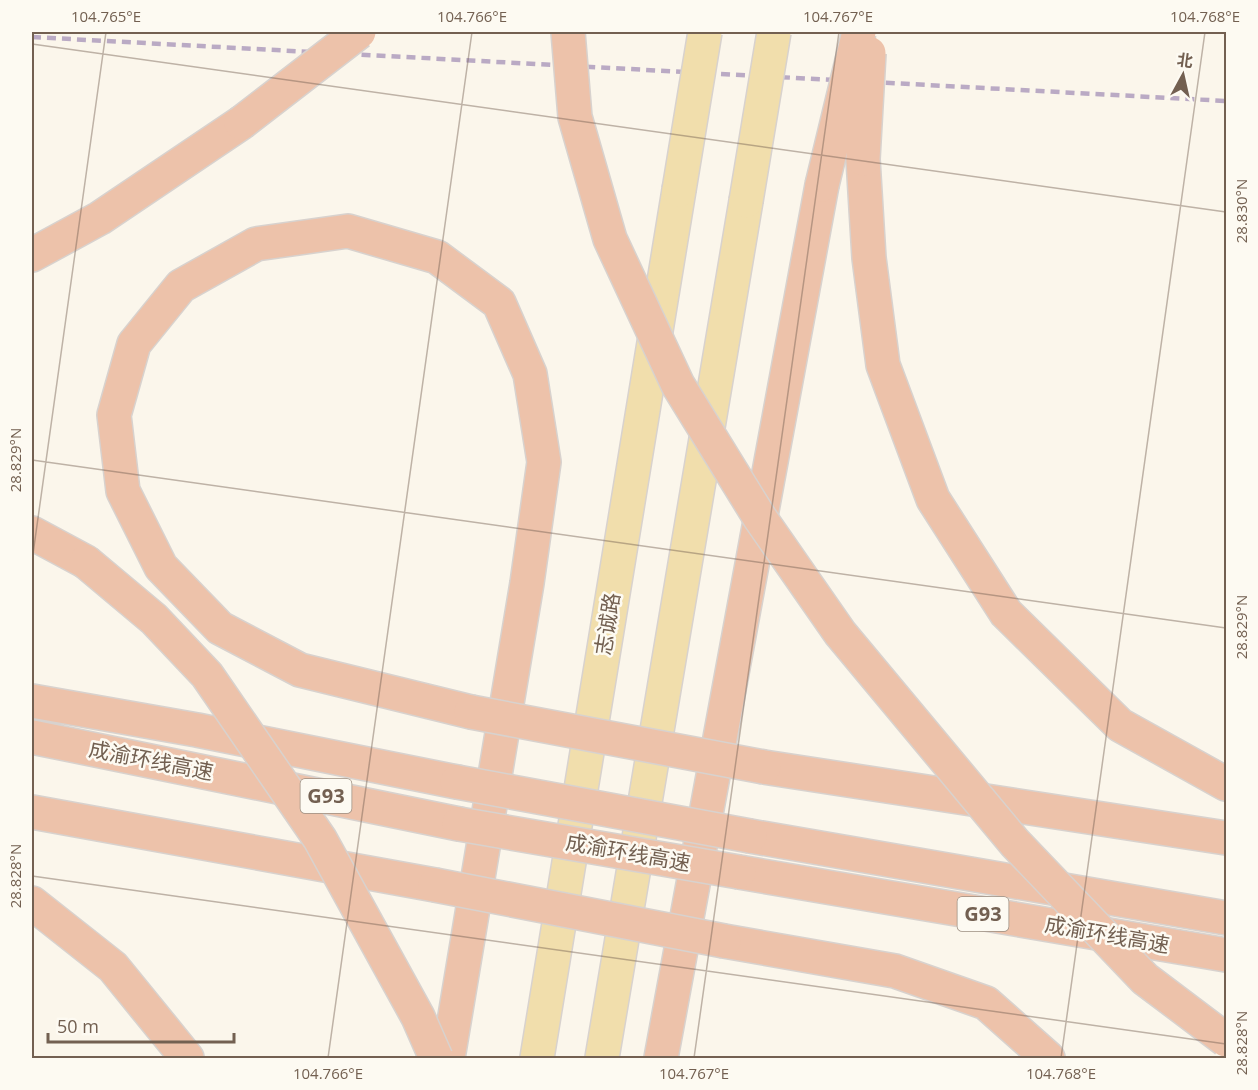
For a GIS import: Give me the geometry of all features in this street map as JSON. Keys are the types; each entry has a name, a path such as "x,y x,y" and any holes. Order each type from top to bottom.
{"highway":[{"path":"32,255 100,218 242,123 359,32"},
{"path":"568,32 575,117 610,239 678,385 760,518 840,633 1015,843 1145,979 1227,1040"},
{"path":"661,1059 822,185 859,32"},
{"path":"871,32 863,159 869,258 883,365 933,499 1006,613 1120,725 1227,784"},
{"path":"448,1059 527,583 544,462 530,374 499,303 437,257 348,231 256,244 181,286 134,344 114,416 123,491 161,567 219,628 300,670 471,712 764,767 1227,838"},
{"path":"32,533 86,562 154,619 207,675 320,839 418,1017 436,1059"},
{"name":"成渝环线高速","path":"32,701 197,730 457,782 750,836 1227,918"},
{"name":"成渝环线高速","path":"32,737 459,824 1227,955"},
{"path":"32,812 895,971 986,1003 1048,1059"},
{"path":"32,903 113,967 187,1059"}],"main road":[{"name":"志诚路","path":"537,1059 705,32"},
{"path":"602,1059 774,32"}],"railway":[{"path":"32,37 1226,101"}]}
